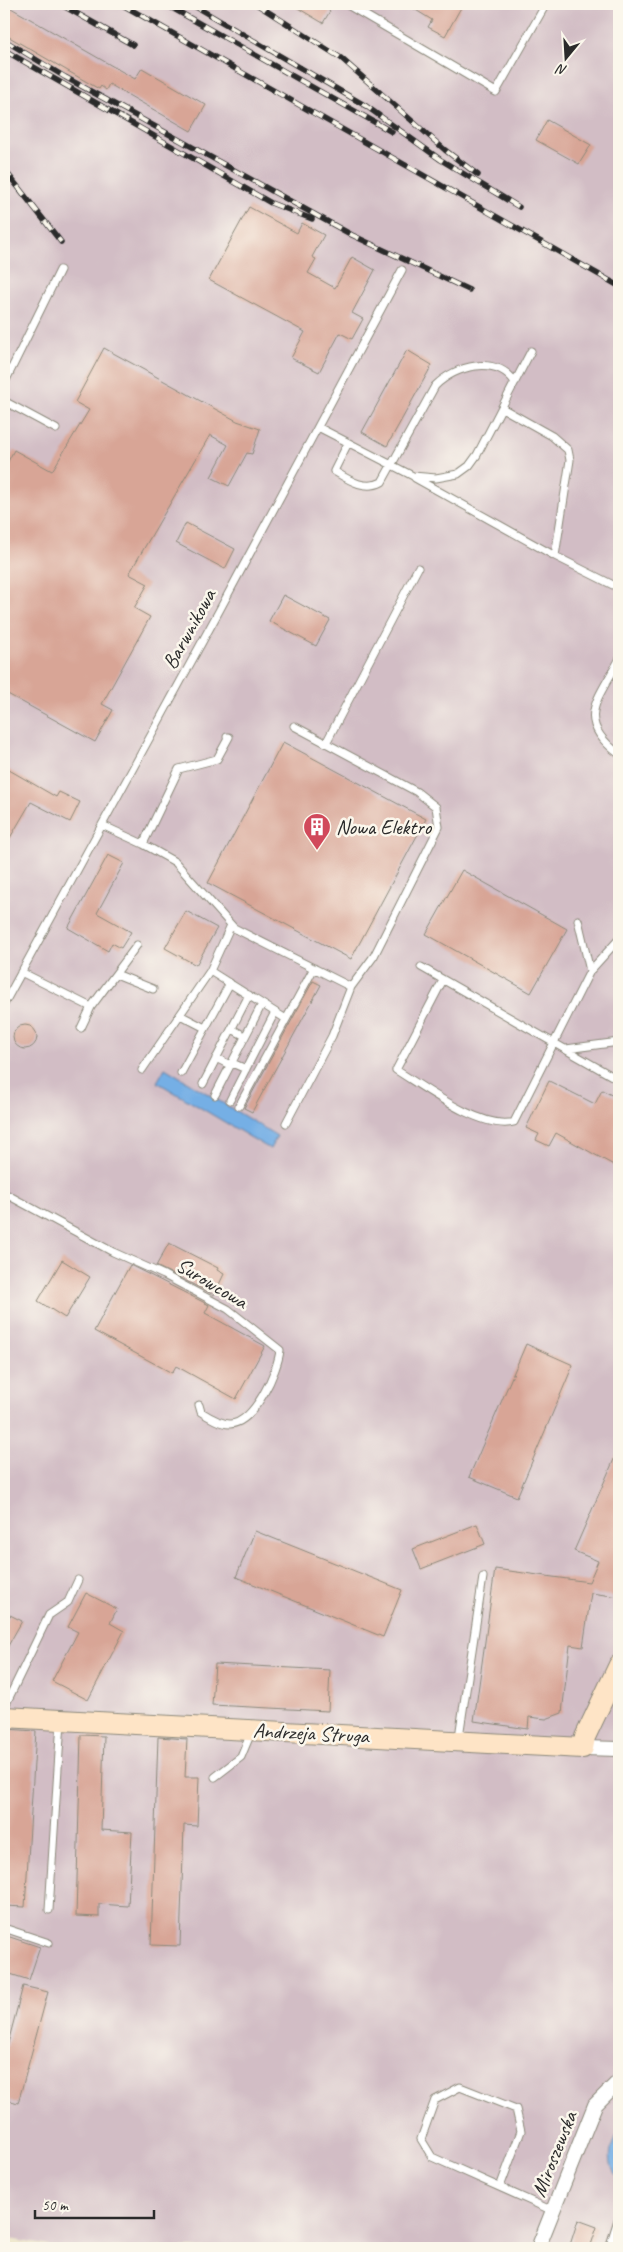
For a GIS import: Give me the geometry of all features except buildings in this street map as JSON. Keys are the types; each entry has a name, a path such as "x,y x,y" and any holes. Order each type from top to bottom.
{"street":[{"path":"583,1748 585,1737 619,1665"},
{"name":"Andrzeja Struga","path":"4,1717 619,1749"},
{"name":"Miroszewska","path":"538,2248 595,2105 619,2081"}],"lane":[{"path":"346,4 496,92 546,4"},
{"path":"4,384 60,270"},
{"name":"Barwnikowa","path":"4,1004 402,270"},
{"path":"413,476 436,478 458,474 469,466 502,408 531,351"},
{"path":"348,443 334,471 352,482 374,486 382,482 435,386 444,376 468,367 487,365 505,371 515,382"},
{"path":"4,401 56,429"},
{"path":"502,408 552,436 568,450 570,460 554,556"},
{"path":"318,428 413,476 554,556 619,588"},
{"path":"326,743 418,568"},
{"path":"619,660 593,709 596,731 606,744 619,754"},
{"path":"286,1123 332,1036 351,987 374,956 439,827 436,807 423,797 294,726"},
{"path":"143,844 179,769 217,759 229,738 227,737"},
{"path":"102,825 143,844 175,862 234,928 351,987"},
{"path":"578,920 590,971"},
{"path":"142,1070 210,970 231,925"},
{"path":"443,980 396,1070 469,1113 494,1122 507,1124 514,1122 590,971 619,938"},
{"path":"80,1028 91,1007 137,945"},
{"path":"420,967 619,1080"},
{"path":"239,1106 314,968"},
{"path":"210,970 286,1019"},
{"path":"21,972 91,1007"},
{"path":"116,974 153,989"},
{"path":"181,1073 230,983"},
{"path":"203,1084 249,995"},
{"path":"215,1095 262,1004"},
{"path":"230,1100 275,1012"},
{"path":"180,1015 206,1028"},
{"path":"232,1028 245,1036"},
{"path":"566,1049 619,1042"},
{"path":"216,1058 246,1069"},
{"name":"Surowcowa","path":"4,1193 113,1252 164,1275 228,1309 280,1350 279,1363 272,1382 245,1419 230,1424 214,1420 201,1412 199,1405"},
{"path":"460,1740 483,1578"},
{"path":"4,1708 49,1615 68,1602 78,1580"},
{"path":"49,1910 61,1719"},
{"path":"215,1777 241,1756 252,1730"},
{"path":"4,1928 49,1943"},
{"path":"500,2187 521,2131 516,2109 460,2087 435,2100 421,2139 432,2157 553,2211"},
{"path":"609,2248 619,2217"}],"shaded area":[{"path":"4,4 619,4 619,2248 60,2248 4,2238"}],"water":[{"path":"165,1068 277,1136 270,1149 157,1082"},
{"path":"619,2134 619,2182 610,2158 612,2145"}],"railway":[{"path":"60,4 133,45"},
{"path":"121,4 619,286"},
{"path":"165,4 392,132"},
{"path":"191,4 366,106 441,160 519,207"},
{"path":"256,4 341,58 445,150 478,175"},
{"path":"4,40 65,77 352,235 469,290"},
{"path":"4,50 271,203 312,219"},
{"path":"4,169 61,242"}],"place":[{"name":"Nowa Elektro","path":"317,851"}]}
